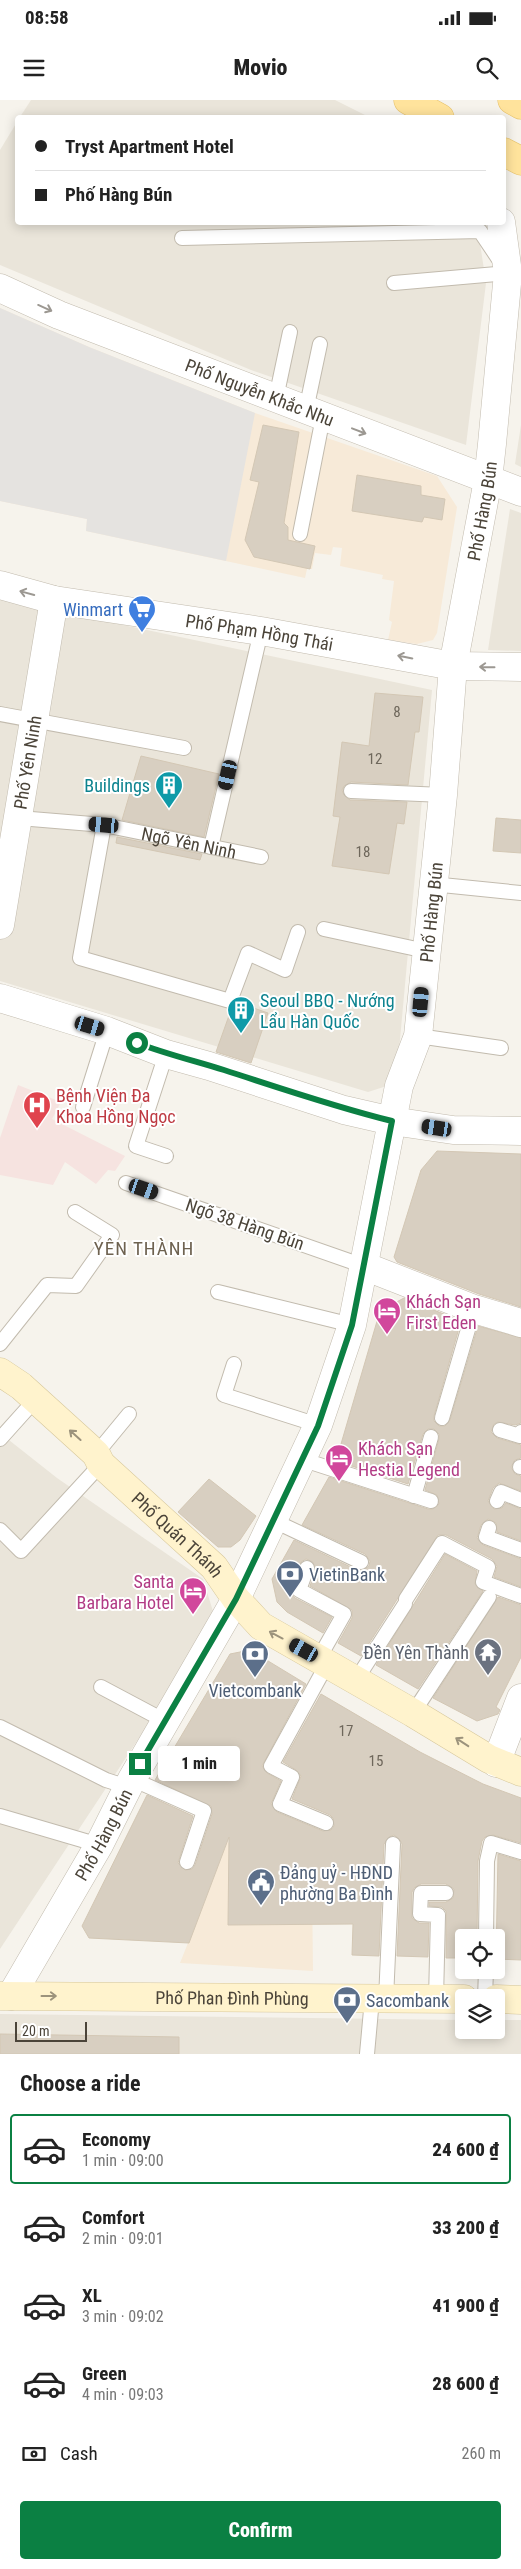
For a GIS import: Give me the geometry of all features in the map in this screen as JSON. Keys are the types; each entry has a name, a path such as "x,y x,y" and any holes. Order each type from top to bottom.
{"main road":[{"path":"408,100 435,115"},
{"path":"512,100 521,105"},
{"path":"506,153 521,161"},
{"name":"Phố Quán Thánh","path":"0,1372 35,1400 214,1567 236,1599 261,1626 509,1767"},
{"name":"Phố Phan Đình Phùng","path":"6,1996 455,1999"},
{"path":"505,1999 521,2000"}],"street":[{"name":"Phố Hàng Bún","path":"6,1996 99,1846 130,1783 236,1599 272,1520 304,1460 318,1426 352,1325 399,1086 418,1036 432,884 443,794 453,666 488,480 517,274 502,225"},
{"name":"Phố Nguyễn Khắc Nhu","path":"0,288 59,315 521,492"},
{"name":"Phố Phạm Hồng Thái","path":"0,585 54,600 261,631 453,666 521,667"},
{"name":"Phố Yên Ninh","path":"0,925 9,817 33,721 54,600"},
{"path":"0,998 107,1031 166,1054 344,1110 392,1121 453,1130 521,1130"},
{"path":"364,1266 474,1309 521,1322"},
{"path":"509,1767 521,1698"}],"lane":[{"path":"182,238 480,231 517,274"},
{"path":"394,283 517,274"},
{"path":"276,398 290,332"},
{"path":"300,534 315,413 320,344"},
{"path":"211,847 261,631"},
{"path":"0,714 184,748"},
{"path":"351,791 443,794"},
{"name":"Ngõ Yên Ninh","path":"9,817 104,825 261,857"},
{"path":"104,825 80,958 230,1000 248,953 285,970 298,932"},
{"path":"432,884 521,893"},
{"path":"324,929 426,951"},
{"path":"83,1106 107,1031"},
{"path":"418,1036 501,1048"},
{"path":"166,1054 136,1146 166,1156"},
{"name":"Ngõ 38 Hàng Bún","path":"126,1183 364,1266"},
{"path":"0,1344 47,1285 76,1286 112,1236 76,1212"},
{"path":"218,1292 352,1325"},
{"path":"442,1418 474,1309"},
{"path":"234,1364 224,1395 318,1426"},
{"path":"0,1439 35,1400"},
{"path":"0,1530 21,1551 99,1459 129,1414"},
{"path":"500,1430 520,1436 521,1432"},
{"path":"414,1496 431,1437"},
{"path":"304,1460 431,1501"},
{"path":"497,1501 501,1492 521,1500"},
{"path":"272,1520 361,1562"},
{"path":"489,1528 486,1536 521,1550"},
{"path":"356,1680 442,1543 488,1567 483,1582 521,1596"},
{"path":"307,1568 299,1590 344,1614 271,1766 292,1777 280,1804 326,1823"},
{"path":"413,1712 489,1596"},
{"path":"101,1687 165,1721"},
{"path":"0,1726 106,1780 130,1783 204,1811 187,1862"},
{"path":"0,1816 99,1846"},
{"path":"486,1929 487,1861 492,1843 521,1852"},
{"path":"367,2054 379,1999 393,1844"},
{"path":"436,1999 438,1915 420,1914 421,1893 446,1894"}],"shaded area":[{"path":"31,100 335,100 365,115 21,115"},
{"path":"15,125 15,225 477,225 486,283 466,445 251,370 0,265 0,150"},
{"path":"0,308 89,347 255,413 437,476 457,507 437,633 433,640 417,644 388,640 392,622 389,620 394,581 382,579 383,575 340,566 342,548 333,547 331,555 315,553 312,569 307,569 305,578 86,531 87,519 0,501"},
{"path":"0,308 89,347 255,413 226,561 86,531 87,519 0,501"},
{"path":"521,425 521,467 515,464"},
{"path":"510,509 521,513 521,651 488,650"},
{"path":"0,599 432,690 396,1083 368,1092 0,981"},
{"name":"Bệnh Viện Đa Khoa Hồng Ngọc","path":"18,1085 61,1102 52,1119 125,1156 115,1171 108,1170 96,1184 65,1162 53,1185 0,1175 0,1138"},
{"path":"0,1433 57,1478 203,1579 216,1621 0,1949"},
{"path":"227,1842 312,1883 313,1971 180,1963 206,1898 215,1845 225,1849"},
{"path":"0,2014 455,2020 455,2039 505,2039 505,2020 521,2020 521,2054 0,2054"}],"building":[{"path":"263,425 299,432 284,523 288,527 288,540 315,546 310,569 254,557 245,540 259,482 250,480"},
{"path":"357,475 421,486 421,495 445,499 442,520 424,517 422,522 352,511"},
{"path":"375,693 423,697 419,732 415,732 408,785 351,782 344,786 342,790 344,795 350,800 407,802 404,824 397,823 389,874 332,866 340,817 333,816 342,742 369,746"},
{"name":"Buildings","path":"141,756 219,774 204,837 122,820"},
{"path":"496,818 521,820 521,853 493,851"},
{"path":"117,837 202,854 200,860 116,843"},
{"name":"Seoul BBQ - Nướng Lẩu Hàn Quốc","path":"239,1003 268,1013 251,1063 216,1052 231,1010"},
{"path":"437,1151 521,1154 521,1307 479,1294 397,1262 394,1257 421,1170"},
{"path":"404,1298 461,1321 434,1416 434,1421 439,1426 445,1426 450,1420 478,1326 521,1338 521,1423 515,1425 498,1422 494,1424 491,1432 497,1438 521,1445 521,1458 515,1460 511,1467 515,1474 521,1476 521,1491 499,1483 493,1488 488,1501 494,1509 502,1508 506,1503 521,1509 521,1541 497,1532 496,1523 488,1519 481,1525 477,1538 483,1545 521,1559 521,1587 494,1577 497,1566 492,1559 446,1535 438,1535 361,1656 338,1643 352,1618 352,1610 310,1586 315,1571 313,1562 306,1559 301,1562 290,1592 295,1598 332,1617 323,1633 287,1612 277,1602 272,1579 294,1540 357,1570 362,1571 369,1566 370,1561 365,1554 302,1525 329,1477 428,1509 433,1509 439,1504 437,1495 425,1490 439,1439 439,1434 434,1429 428,1429 423,1434 408,1484 336,1461 380,1311"},
{"path":"209,1479 256,1516 240,1540 231,1547 218,1547 178,1512"},
{"path":"445,1554 477,1571 475,1584 483,1591 418,1689 376,1665"},
{"path":"498,1597 521,1605 521,1657 496,1707 500,1710 498,1714 477,1721 433,1698"},
{"path":"250,1650 306,1684 262,1766 267,1773 281,1781 271,1804 277,1812 323,1831 331,1830 334,1826 333,1818 330,1815 292,1799 301,1776 296,1770 283,1762 321,1694 420,1752 483,1784 521,1798 521,1843 493,1835 485,1837 482,1841 478,1861 477,1929 455,1929 455,1958 446,1958 446,1911 442,1907 429,1906 429,1902 446,1902 453,1898 454,1889 446,1884 421,1884 414,1888 412,1892 412,1918 419,1923 429,1923 428,1957 397,1956 402,1844 394,1835 389,1837 384,1844 379,1956 352,1955 353,1924 228,1925 229,1837 189,1943 89,1938 82,1926 147,1795 193,1816 178,1863 185,1870 192,1869 195,1865 212,1814 211,1806 155,1780 230,1654"},
{"path":"498,1854 521,1861 521,1960 505,1959 505,1929 497,1929"},
{"path":"0,2034 179,2037 179,2054 0,2054"}],"place":[{"name":"Winmart","path":"142,633"},
{"name":"Buildings","path":"169,809"},
{"name":"Seoul BBQ - Nướng Lẩu Hàn Quốc","path":"241,1034"},
{"name":"Bệnh Viện Đa Khoa Hồng Ngọc","path":"37,1129"},
{"name":"Khách Sạn First Eden","path":"387,1335"},
{"name":"Khách Sạn Hestia Legend","path":"339,1482"},
{"name":"VietinBank","path":"290,1598"},
{"name":"Santa Barbara Hotel","path":"193,1615"},
{"name":"Đền Yên Thành","path":"488,1676"},
{"name":"Vietcombank","path":"255,1678"},
{"name":"Đảng uỷ - HĐND phường Ba Đình","path":"261,1906"},
{"name":"Sacombank","path":"347,2024"}],"district":[{"name":"YÊN THÀNH","path":"144,1248"}],"route":[{"path":"137,1043 166,1054 344,1110 392,1121 382,1163 352,1325 318,1426 304,1460 272,1520 236,1599 140,1764"}]}
